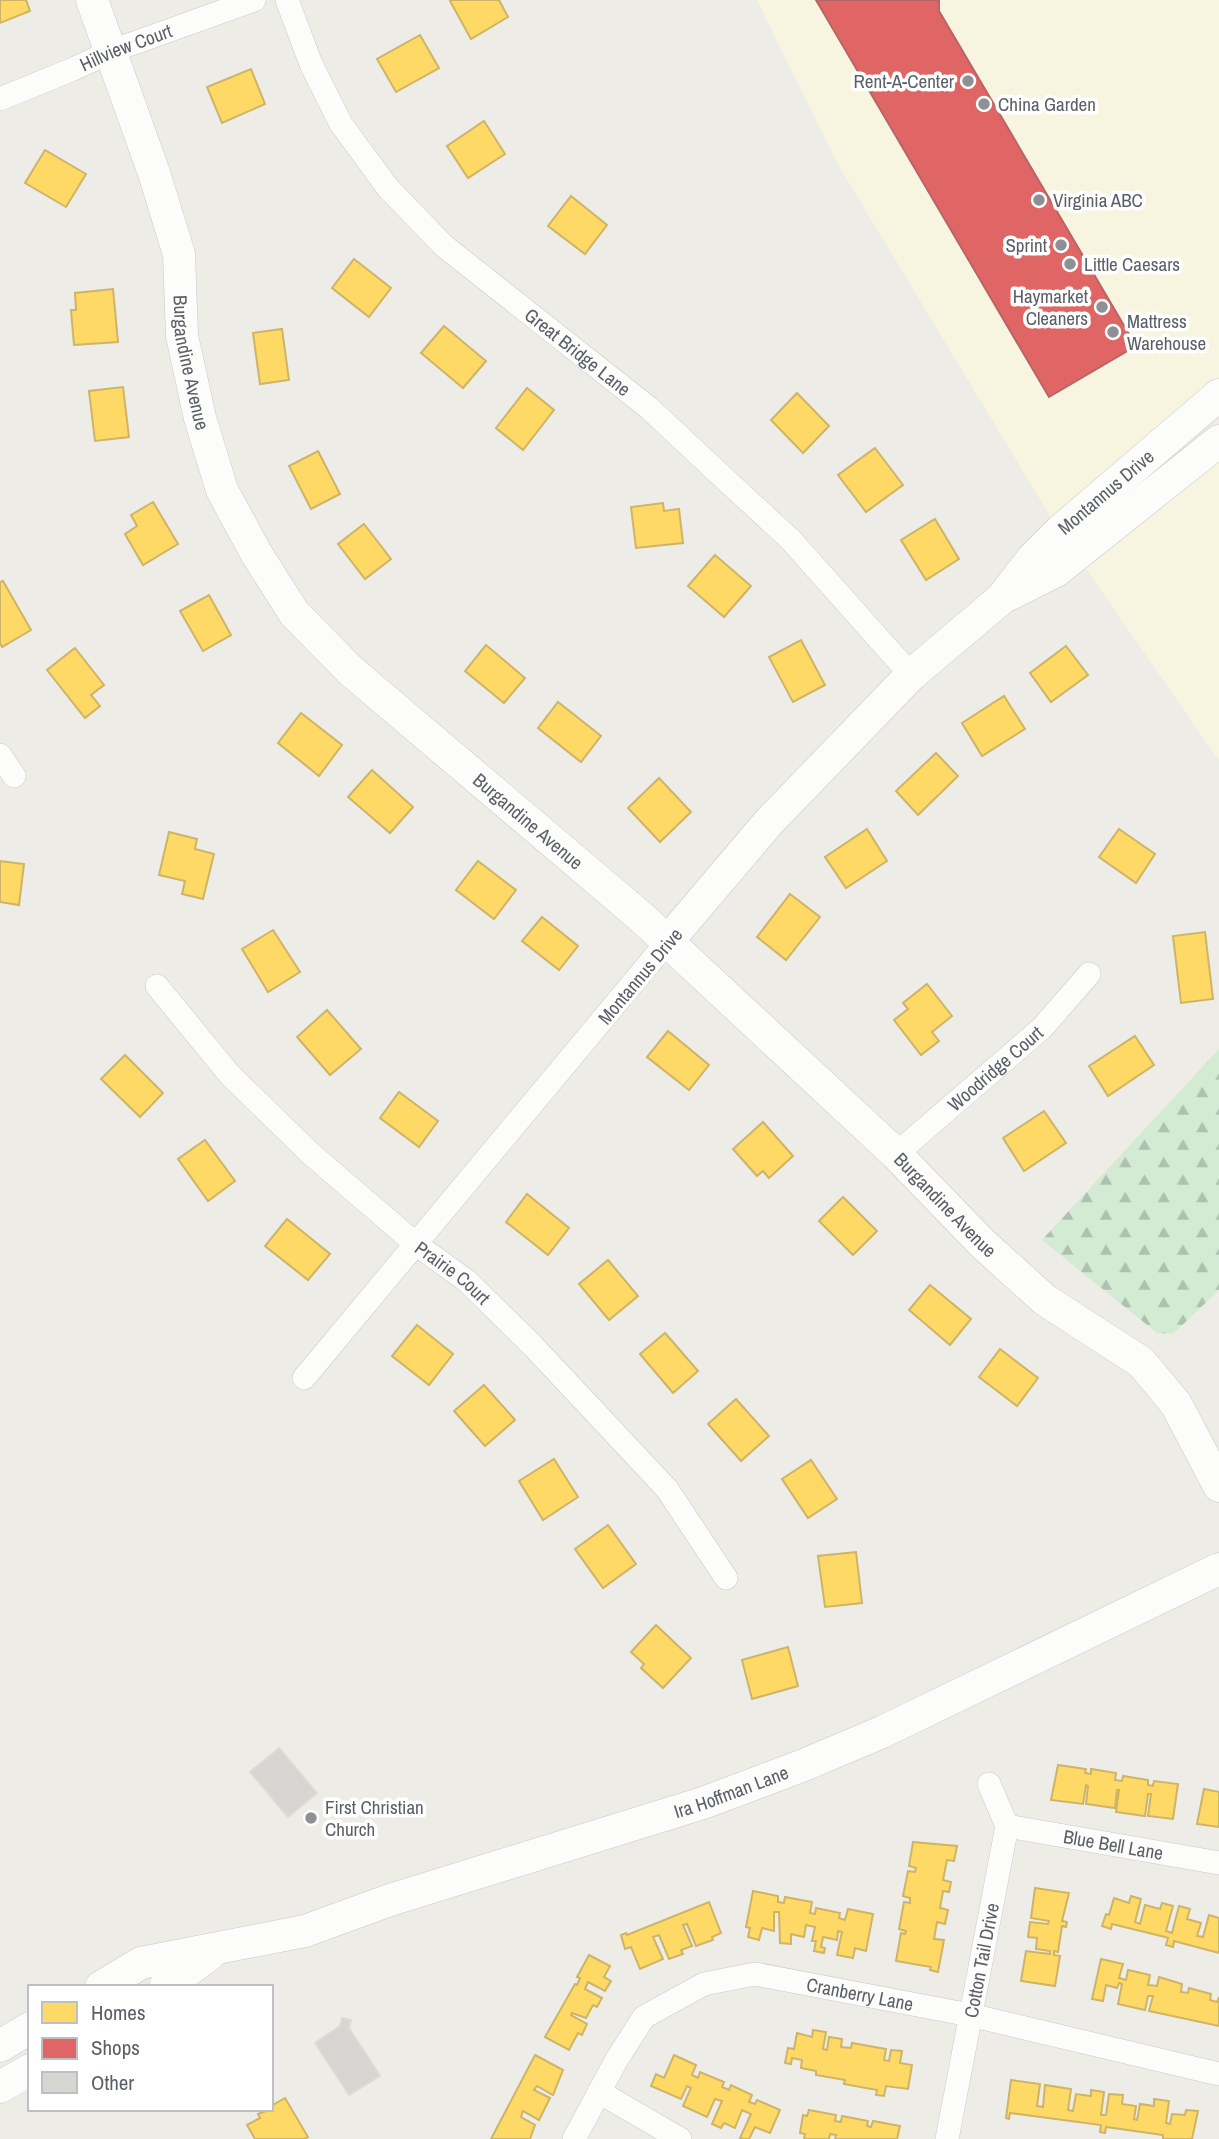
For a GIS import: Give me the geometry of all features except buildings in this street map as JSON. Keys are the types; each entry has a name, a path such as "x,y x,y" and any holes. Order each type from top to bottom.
{"street":[{"name":"Burgandine Avenue","path":"92,0 154,173 178,254 182,336 200,418 222,490 256,553 294,613 351,671 640,916 896,1154 982,1243 1045,1300 1141,1363 1176,1404 1219,1486"},
{"name":"Hillview Court","path":"0,99 71,71 112,51 254,0"},
{"name":"Great Bridge Lane","path":"287,0 311,64 341,124 388,188 444,246 649,408 791,540 911,675"},
{"name":"Montannus Drive","path":"304,1378 768,823 911,675 1001,599 1032,559 1061,530 1219,395"},
{"name":"Montannus Drive","path":"1001,599 1056,571 1219,441"},
{"path":"0,755 14,776"},
{"name":"Woodridge Court","path":"896,1154 1042,1028 1088,974"},
{"name":"Prairie Court","path":"157,986 239,1084 311,1154 417,1245 467,1281 533,1346 667,1489 726,1578"},
{"name":"Ira Hoffman Lane","path":"104,1985 141,1964 305,1931 390,1900 704,1803 804,1766 871,1737 1219,1569"},
{"path":"989,1784 1007,1826"},
{"name":"Blue Bell Lane","path":"1007,1826 1219,1863"},
{"name":"Cotton Tail Drive","path":"947,2139 1007,1826"},
{"name":"Ira Hoffman Lane","path":"168,1985 218,1948"},
{"name":"Cranberry Lane","path":"574,2139 644,2017 704,1984 755,1975 970,2015 1219,2074"},
{"path":"0,2046 28,2029"},
{"path":"0,2087 28,2071"},
{"path":"599,2092 680,2139"}],"shaded area":[{"path":"757,0 1219,0 1219,380 1053,521 837,163"},
{"path":"1219,461 1219,761 1084,566"}],"green space":[{"path":"1219,1049 1219,1290 1173,1334 1157,1333 1042,1240"}],"place":[{"name":"Rent-A-Center","path":"968,81"},
{"name":"China Garden","path":"984,104"},
{"name":"Virginia ABC","path":"1039,200"},
{"name":"Sprint","path":"1061,245"},
{"name":"Little Caesars","path":"1070,264"},
{"name":"Haymarket Cleaners","path":"1102,307"},
{"name":"Mattress Warehouse","path":"1113,332"},
{"name":"First Christian Church","path":"311,1818"}]}
